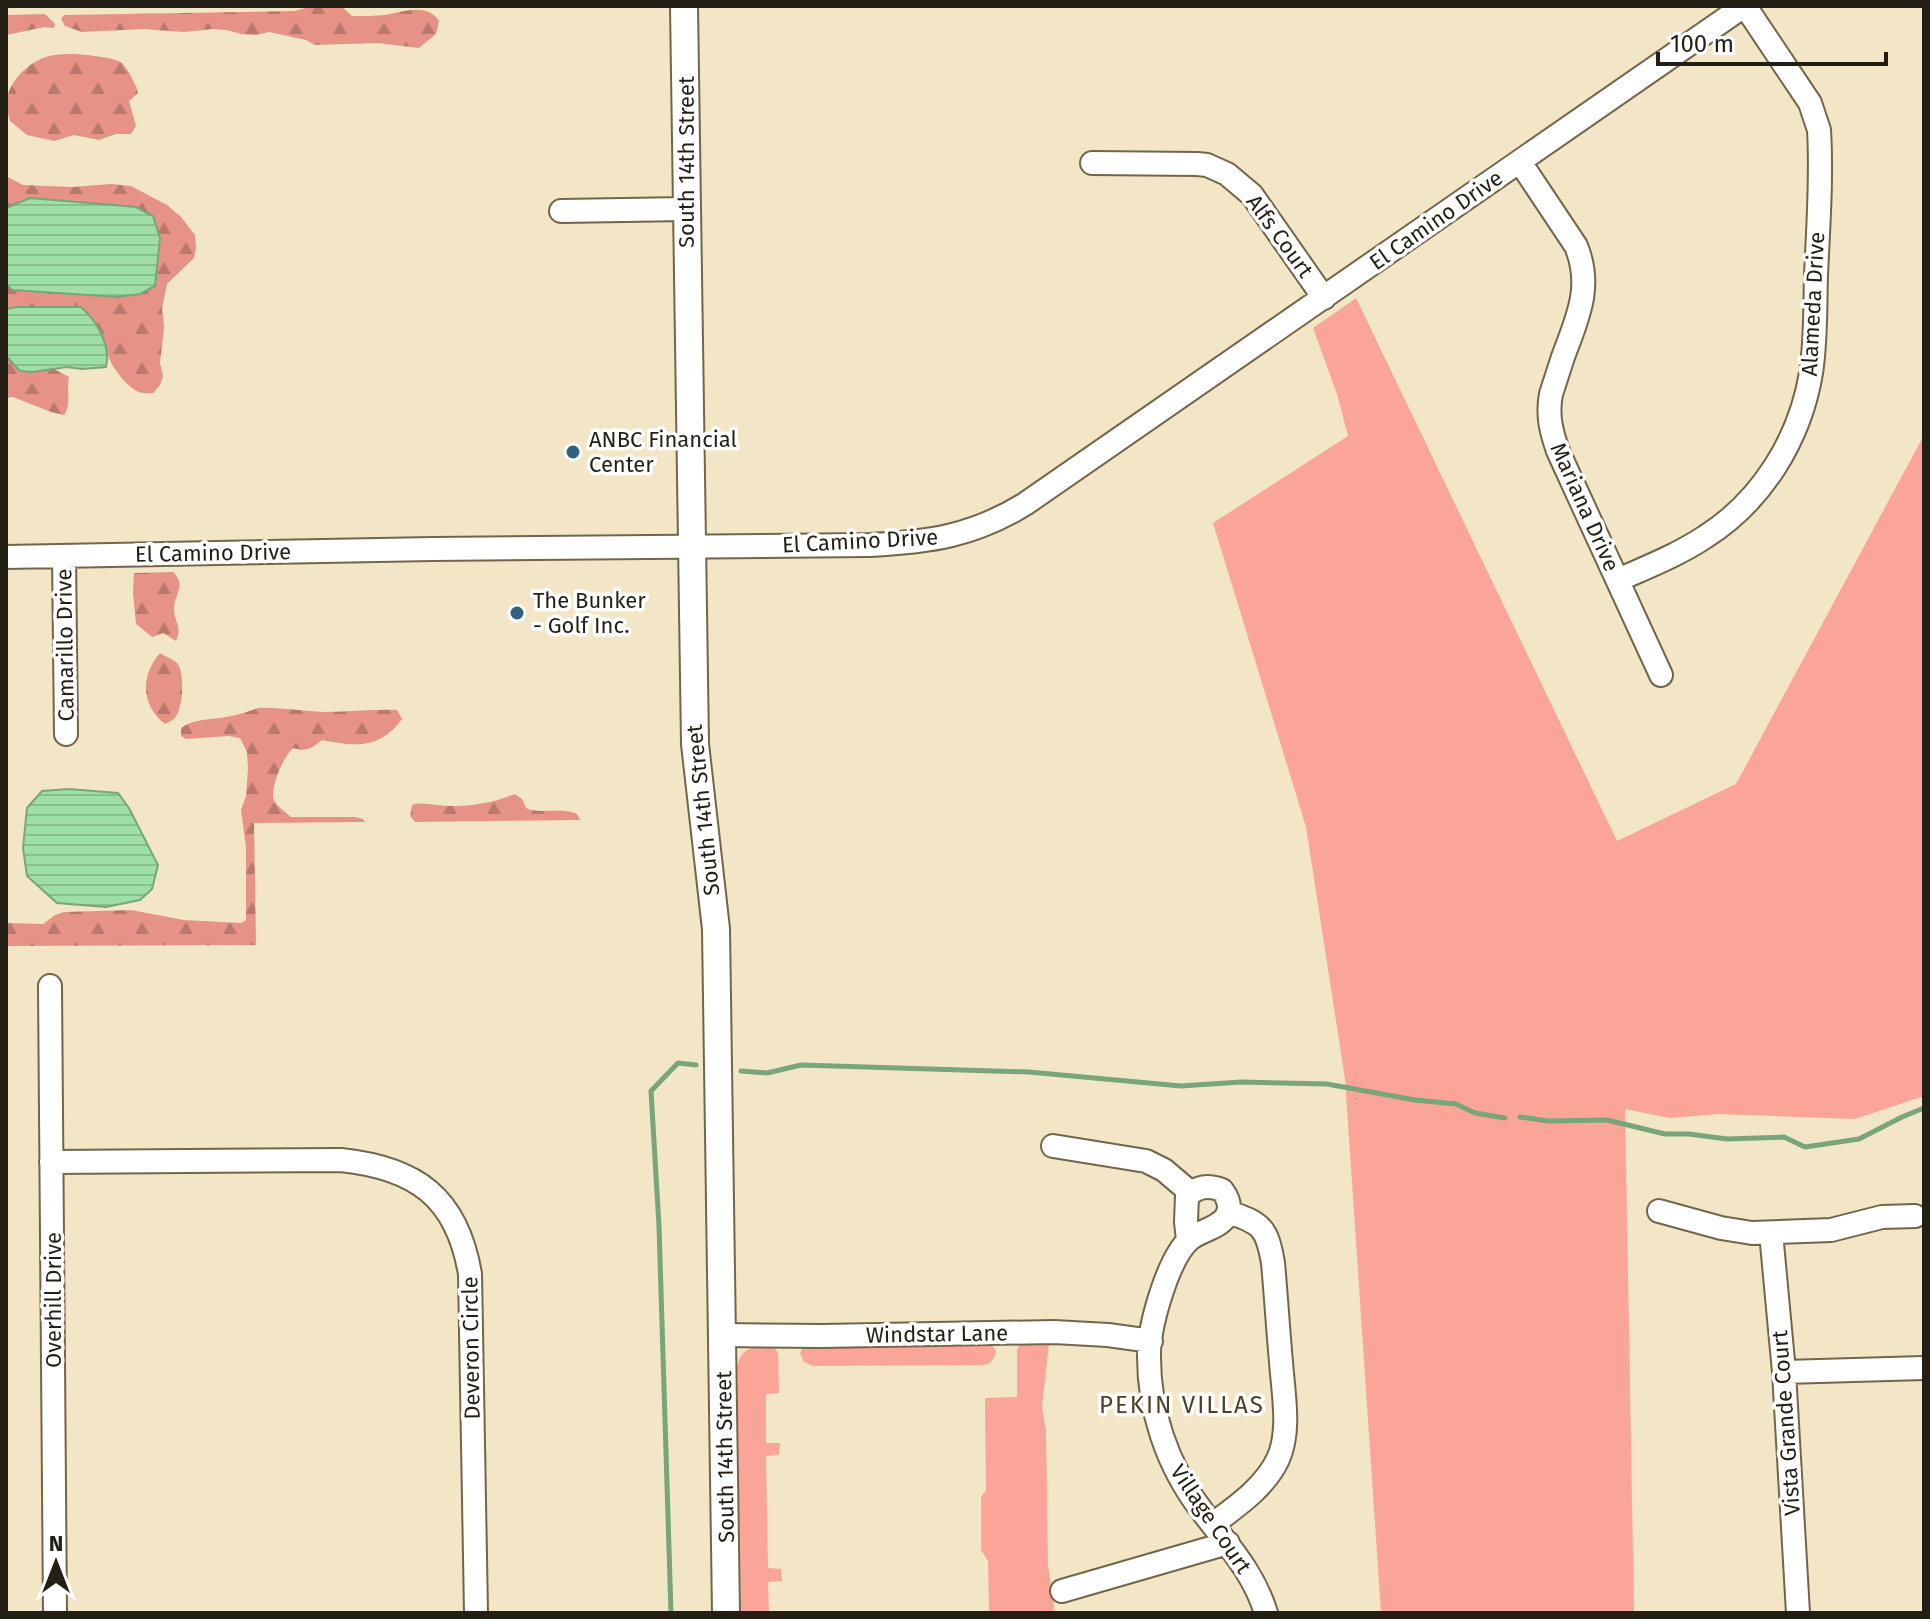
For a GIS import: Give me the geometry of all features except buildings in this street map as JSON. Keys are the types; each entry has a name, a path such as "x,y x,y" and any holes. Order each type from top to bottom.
{"main road":[{"name":"South 14th Street","path":"684,6 695,744 716,929 726,1613"}],"street":[{"name":"El Camino Drive","path":"6,557 870,545 909,543 978,528 1013,512 1034,498 1744,6"},
{"name":"Alameda Drive","path":"1618,580 1705,537 1740,510 1761,488 1792,437 1810,377 1814,340 1819,130 1810,103 1744,6"},
{"name":"Mariana Drive","path":"1520,162 1569,234 1580,256 1583,277 1580,314 1551,394 1551,431 1661,675"},
{"name":"Alfs Court","path":"1092,163 1207,165 1236,179 1252,195 1324,298"},
{"path":"561,211 686,209"},
{"name":"Camarillo Drive","path":"64,556 66,734"},
{"name":"Overhill Drive","path":"50,986 55,1613"},
{"path":"1053,1146 1146,1161 1164,1170 1191,1193"},
{"name":"Deveron Circle","path":"51,1162 341,1160 369,1163 403,1174 429,1190 448,1210 466,1251 470,1274 476,1613"},
{"path":"1203,1186 1222,1190 1230,1205 1228,1212 1221,1222 1188,1240 1185,1208 1187,1196 1191,1193 1203,1186"},
{"path":"1659,1211 1752,1233 1831,1230 1882,1217 1915,1216"},
{"path":"1213,1524 1269,1475 1284,1443 1270,1243 1262,1226 1228,1212"},
{"name":"Vista Grande Court","path":"1771,1233 1784,1372 1798,1613"},
{"name":"Village Court","path":"1188,1240 1162,1290 1151,1341 1150,1376 1158,1427 1178,1478 1228,1543 1257,1588 1266,1613"},
{"name":"Windstar Lane","path":"723,1335 1054,1332 1151,1341"},
{"path":"1784,1372 1924,1368"},
{"path":"1062,1591 1228,1543"}],"shaded area":[{"path":"30,198 136,207 153,216 160,238 155,286 140,294 118,297 12,290 6,284 6,208"},
{"path":"1356,298 1617,841 1736,784 1924,435 1924,1096 1855,1119 1718,1114 1670,1118 1625,1109 1634,1613 1381,1613 1345,1079 1306,827 1213,523 1348,436 1337,394 1313,328"},
{"path":"81,307 101,334 106,350 106,367 20,371 6,356 6,309"},
{"path":"69,789 118,793 129,808 158,865 152,889 140,900 106,907 57,903 27,876 23,848 27,808 42,791"},
{"path":"1021,1343 1049,1343 1042,1407 1046,1431 1048,1566 1054,1606 1053,1613 989,1613 988,1561 981,1550 981,1497 986,1490 985,1398 1017,1397 1017,1350"},
{"path":"991,1344 996,1351 994,1357 989,1363 981,1365 813,1366 804,1362 800,1353 804,1346"},
{"path":"754,1347 774,1347 778,1353 779,1393 766,1394 766,1443 780,1443 779,1455 766,1456 768,1568 781,1569 782,1581 768,1582 769,1613 741,1613 737,1368 742,1355"}],"green space":[{"path":"312,6 341,6 352,16 422,10 439,21 436,34 419,48 378,43 315,45 269,32 256,35 213,29 82,32 65,26 61,19 64,15 295,11"},
{"path":"45,14 55,24 54,28 6,35 6,15"},
{"path":"76,54 122,63 138,93 129,101 136,126 131,134 116,134 99,140 74,135 54,141 27,135 10,121 7,98 21,73 47,57"},
{"path":"6,172 8,177 23,185 131,186 167,205 195,235 194,258 167,284 162,308 164,327 160,363 163,376 153,393 141,393 129,386 114,368 107,351 17,307 6,309 6,284 12,290 136,207 30,198 6,208"},
{"path":"6,356 32,372 54,369 69,377 68,406 64,415 13,397 6,398"},
{"path":"173,572 179,582 174,609 178,628 176,641 163,633 152,637 136,624 133,593 134,573"},
{"path":"160,653 177,663 182,681 178,712 174,719 165,724 151,708 146,690 149,671"},
{"path":"258,708 328,712 397,710 402,719 394,729 376,741 346,744 322,740 308,749 293,748 286,758 276,778 273,797 291,817 355,817 365,822 254,823 256,945 6,946 6,923 43,924 64,912 131,910 184,920 241,923 246,920 246,847 241,810 246,796 247,752 240,738 186,739 181,736 181,728 197,721"},
{"path":"515,794 522,799 526,808 570,812 577,814 580,820 415,822 410,816 412,805 467,805"}],"waterway":[{"path":"671,1613 659,1226 651,1091 678,1063 696,1065"},
{"path":"741,1071 767,1073 801,1065 1029,1072 1181,1086 1241,1082 1327,1084 1456,1104 1475,1113 1505,1118"},
{"path":"1520,1117 1548,1121 1607,1120 1665,1134 1727,1139 1784,1137 1805,1147 1859,1139 1924,1108"}],"place":[{"name":"ANBC Financial Center","path":"573,452"},
{"name":"The Bunker - Golf Inc.","path":"517,613"}],"district":[{"name":"PEKIN VILLAS","path":"1182,1405"}]}
